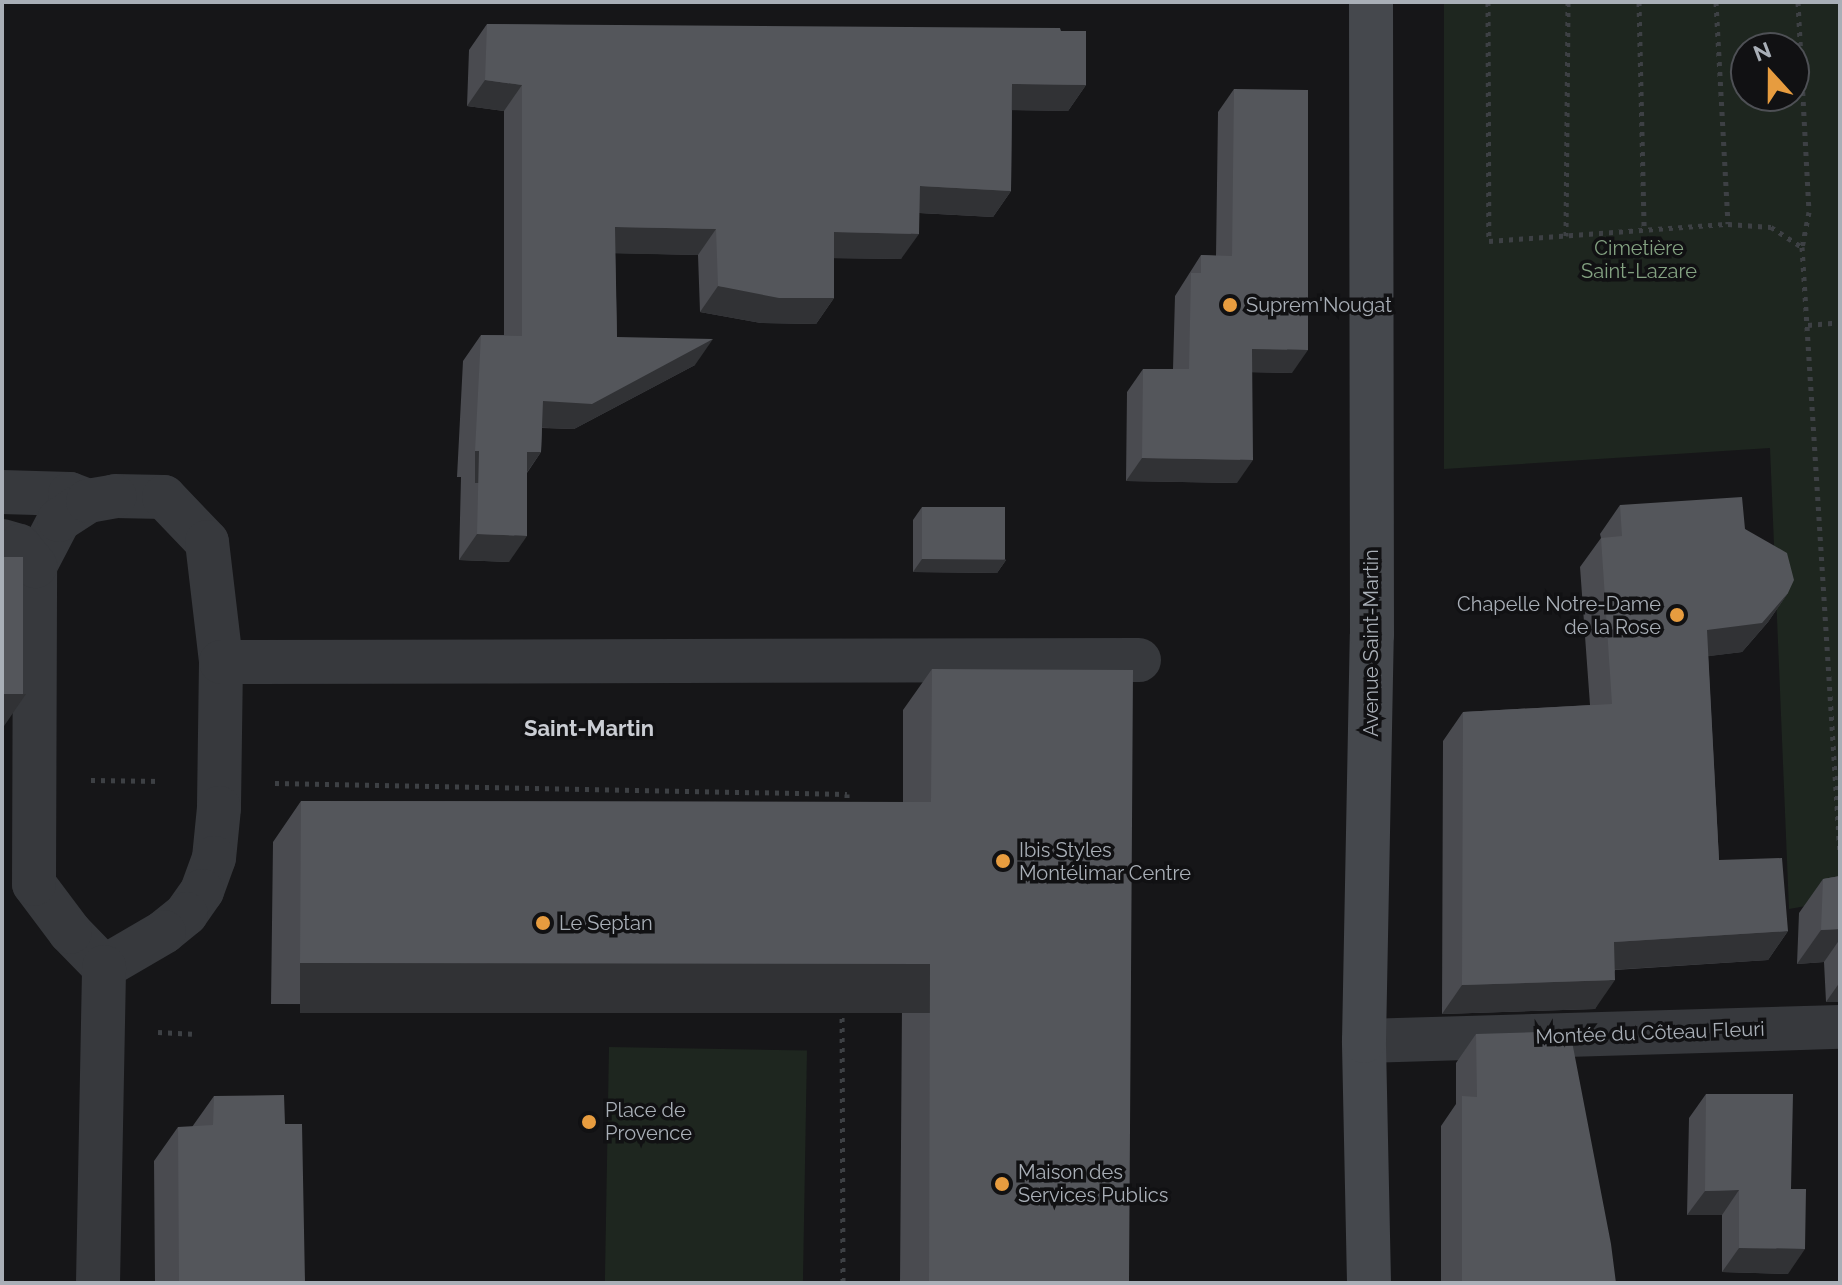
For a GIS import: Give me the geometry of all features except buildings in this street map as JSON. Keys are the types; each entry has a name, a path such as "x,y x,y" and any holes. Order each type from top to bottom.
{"main road":[{"name":"Avenue Saint-Martin","path":"1369,1283 1364,1041 1372,635 1371,2"}],"street":[{"path":"2,492 70,494 88,501"},
{"path":"98,1283 104,967 70,932 18,888 34,779 18,554 88,501 115,496 164,497 207,542 221,662 214,858 202,891 186,914 164,932 104,967"},
{"path":"221,662 1139,660"},
{"name":"Montée du Côteau Fleuri","path":"1364,1041 1840,1027"}],"path":[{"path":"1488,2 1489,241 1728,224 1771,227 1802,247"},
{"path":"1566,236 1568,2"},
{"path":"1639,2 1644,231"},
{"path":"1716,2 1728,224"},
{"path":"1798,2 1809,212 1802,247 1840,855"},
{"path":"1808,325 1840,322"},
{"path":"34,779 847,794 847,810"},
{"path":"843,991 843,1283"}],"green space":[{"name":"Cimetière Saint-Lazare","path":"1444,2 1840,2 1840,900 1789,909 1770,448 1444,469"},
{"path":"609,1047 807,1050 803,1283 605,1283"}],"place":[{"name":"Suprem'Nougat","path":"1230,305"},
{"name":"Chapelle Notre-Dame de la Rose","path":"1677,615"},
{"name":"Ibis Styles Montélimar Centre","path":"1003,861"},
{"name":"Le Septan","path":"543,923"},
{"name":"Place de Provence","path":"589,1122"},
{"name":"Maison des Services Publics","path":"1002,1184"}],"district":[{"name":"Saint-Martin","path":"589,729"}]}
